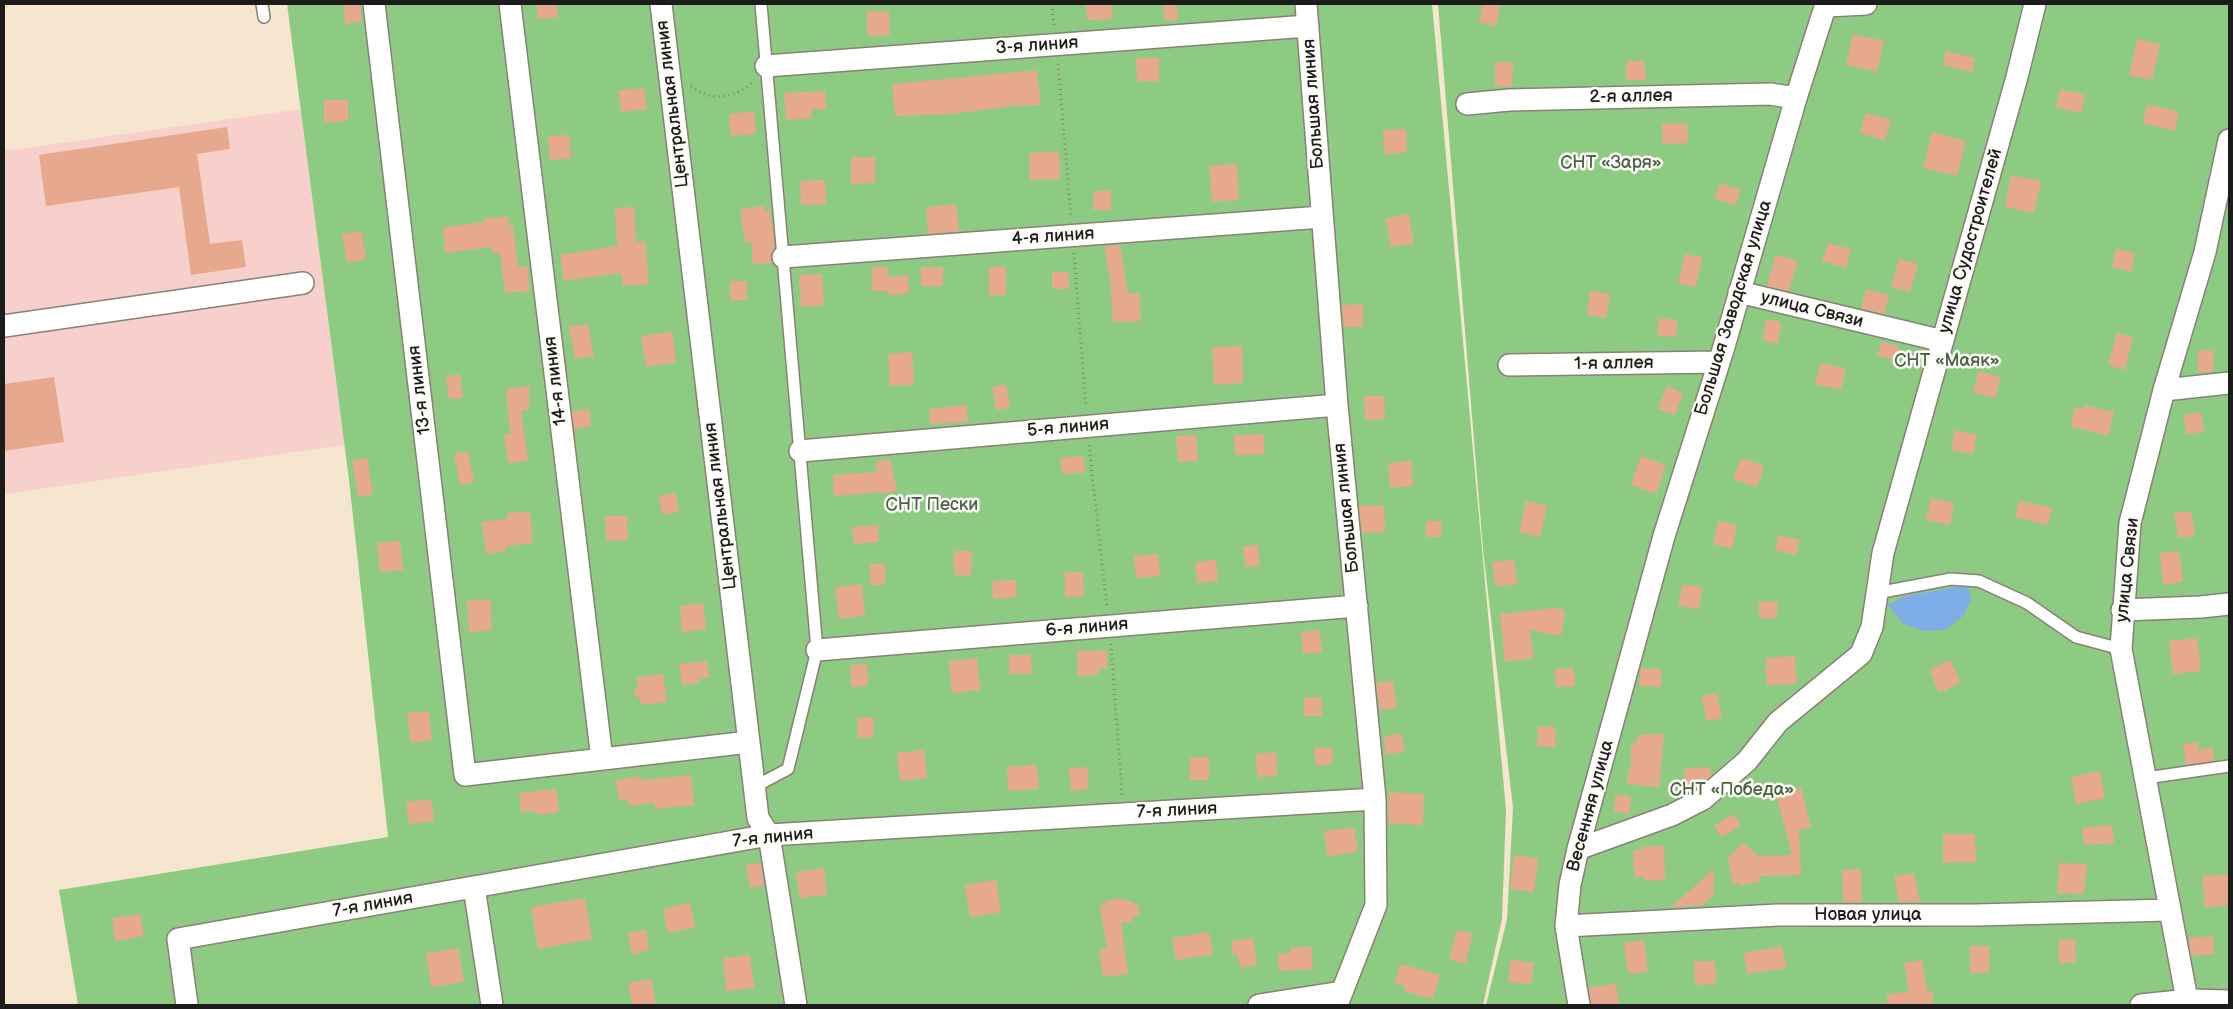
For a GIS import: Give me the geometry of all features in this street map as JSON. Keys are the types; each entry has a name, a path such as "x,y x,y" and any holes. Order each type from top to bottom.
{"street":[{"name":"13-я линия","path":"374,4 465,776 602,759"},
{"name":"14-я линия","path":"510,4 602,759"},
{"name":"Центральная линия","path":"661,4 758,818 769,836 796,1005"},
{"name":"Большая линия","path":"1306,4 1337,405 1375,798 1376,905 1340,999"},
{"path":"1826,5 1866,4"},
{"name":"улица Судостроителей","path":"1578,849 1672,815 1703,799 1747,761 1778,722 1861,654 1872,627 1883,552 2017,77 2035,4"},
{"name":"Большая Заводская улица","path":"1644,610 1664,536 1719,362 1796,98 1826,5"},
{"name":"3-я линия","path":"766,66 1308,26"},
{"name":"2-я аллея","path":"1467,104 1509,100 1760,94 1796,98"},
{"name":"улица Связи","path":"2189,1002 2169,910 2121,649 2122,610 2130,523 2164,390 2205,252 2227,165 2229,140"},
{"name":"4-я линия","path":"783,257 1322,217"},
{"path":"4,326 303,284"},
{"name":"улица Связи","path":"1739,292 1943,341"},
{"name":"1-я аллея","path":"1509,365 1719,362"},
{"path":"2164,390 2229,382"},
{"name":"5-я линия","path":"800,451 1337,405"},
{"path":"2122,610 2229,604"},
{"name":"6-я линия","path":"817,650 1357,606"},
{"name":"Весенняя улица","path":"1579,1005 1566,926 1570,885 1578,849 1644,610"},
{"path":"602,759 749,742"},
{"name":"7-я линия","path":"187,1005 178,939 474,887 769,836 1375,798"},
{"path":"474,887 492,1005"},
{"name":"Новая улица","path":"1566,926 1778,915 1976,915 2169,910"},
{"path":"1259,1005 1340,999"},
{"path":"2140,1005 2229,1001"}],"lane":[{"path":"262,4 264,17"},
{"path":"754,786 788,769 817,650 761,4"},
{"path":"1877,593 1951,579 1979,581 2027,603 2076,637 2121,649"},
{"path":"2146,778 2229,766"}],"path":[{"path":"1052,4 1072,219"},
{"path":"669,68 697,91 717,97 732,96 748,87 766,66"},
{"path":"1074,252 1086,408"},
{"path":"1089,444 1108,612"},
{"path":"1110,635 1123,814"}],"shaded area":[{"path":"301,109 344,445 4,494 4,151"}],"green space":[{"name":"СНТ Пески","path":"287,4 1432,4 1506,810 1502,919 1483,1005 78,1005 59,890 388,837 349,480"},
{"path":"1438,4 2229,4 2229,1001 2141,1005 1486,1005 1507,919 1513,808 1483,549"}],"water":[{"path":"1968,585 1971,600 1963,616 1945,630 1923,631 1903,624 1888,605 1905,596"}],"building":[{"path":"343,4 360,4 362,22 345,24"},
{"path":"536,4 557,4 558,17 538,19"},
{"path":"1086,4 1112,4 1112,19 1087,20"},
{"path":"1163,4 1177,4 1178,20 1165,21"},
{"path":"1483,4 1501,4 1496,26 1479,22"},
{"path":"889,11 890,35 868,36 866,12"},
{"path":"1853,34 1884,41 1877,72 1846,65"},
{"path":"2137,39 2160,44 2152,80 2129,75"},
{"path":"1946,51 1975,58 1972,72 1943,65"},
{"path":"1136,58 1159,58 1159,81 1137,81"},
{"path":"1626,61 1644,61 1646,80 1626,80"},
{"path":"1495,62 1513,62 1512,87 1495,86"},
{"path":"1037,70 1041,105 1012,106 953,114 895,116 892,84"},
{"path":"644,88 647,109 621,112 619,90"},
{"path":"2061,89 2085,95 2081,113 2056,107"},
{"path":"825,91 826,109 811,110 812,118 786,120 784,93"},
{"path":"324,100 348,100 348,121 324,122"},
{"path":"2147,104 2179,112 2174,131 2143,123"},
{"path":"754,111 756,134 731,136 729,114"},
{"path":"1866,113 1891,120 1885,140 1860,133"},
{"path":"1687,123 1688,143 1662,144 1662,124"},
{"path":"227,127 230,149 197,154 210,244 242,240 246,267 191,275 179,187 46,206 39,155"},
{"path":"1406,129 1407,152 1384,154 1383,130"},
{"path":"1932,132 1966,141 1957,176 1923,168"},
{"path":"569,135 571,158 550,160 548,136"},
{"path":"1059,151 1060,179 1030,180 1029,153"},
{"path":"851,157 875,157 875,183 851,184"},
{"path":"1237,164 1239,200 1212,202 1209,166"},
{"path":"2011,175 2041,181 2034,213 2005,207"},
{"path":"825,180 826,204 801,205 800,181"},
{"path":"1720,183 1741,190 1735,206 1714,198"},
{"path":"1094,191 1111,191 1111,210 1093,210"},
{"path":"956,204 959,231 928,234 926,207"},
{"path":"763,206 764,211 770,210 775,248 771,257 772,263 752,264 752,242 745,243 740,209"},
{"path":"634,207 636,242 645,241 649,284 623,286 621,273 564,281 560,255 617,246 615,208"},
{"path":"1409,214 1414,244 1390,247 1386,218"},
{"path":"508,216 509,226 513,225 518,267 527,266 530,291 505,293 500,253 492,254 492,247 445,253 443,227 485,222 484,219"},
{"path":"361,231 366,259 347,263 342,234"},
{"path":"1828,243 1851,249 1846,268 1822,261"},
{"path":"1120,245 1128,294 1139,293 1141,321 1113,322 1110,278 1104,247"},
{"path":"2116,249 2135,253 2131,272 2112,267"},
{"path":"1685,254 1702,257 1696,287 1678,283"},
{"path":"1776,255 1798,261 1789,291 1767,286"},
{"path":"1899,259 1918,264 1910,292 1891,287"},
{"path":"872,267 888,267 888,277 908,275 909,293 889,295 888,291 872,291"},
{"path":"921,267 943,267 943,286 921,286"},
{"path":"989,267 1006,267 1006,295 989,296"},
{"path":"1052,272 1068,272 1069,289 1052,289"},
{"path":"822,274 824,305 801,307 799,275"},
{"path":"730,281 747,281 747,300 730,300"},
{"path":"1866,289 1889,295 1884,314 1861,308"},
{"path":"1590,291 1610,294 1606,318 1587,315"},
{"path":"1363,304 1363,327 1344,327 1342,305"},
{"path":"1659,318 1677,320 1676,337 1657,335"},
{"path":"1766,319 1781,322 1778,344 1763,341"},
{"path":"588,324 594,356 575,359 569,327"},
{"path":"672,332 676,362 646,367 641,336"},
{"path":"2117,333 2133,337 2125,370 2108,365"},
{"path":"1882,341 1900,347 1896,361 1877,355"},
{"path":"1242,346 1243,383 1214,385 1212,347"},
{"path":"2198,350 2214,351 2213,372 2198,372"},
{"path":"912,352 914,385 890,386 888,354"},
{"path":"1821,363 1846,369 1841,390 1815,384"},
{"path":"1979,371 2001,377 1995,398 1973,392"},
{"path":"460,374 463,398 449,399 446,376"},
{"path":"54,377 64,442 4,451 4,384"},
{"path":"1006,384 1010,408 996,410 992,387"},
{"path":"529,386 529,410 521,411 528,461 508,463 504,435 510,434 506,389"},
{"path":"1667,386 1683,393 1675,415 1658,409"},
{"path":"1364,396 1384,396 1385,419 1365,420"},
{"path":"966,405 968,422 930,424 929,409"},
{"path":"2084,405 2114,412 2108,436 2070,426 2075,407 2083,409"},
{"path":"589,409 591,426 574,429 572,411"},
{"path":"2201,412 2204,432 2186,434 2184,415"},
{"path":"1955,430 1977,435 1972,455 1951,450"},
{"path":"1263,434 1265,454 1235,455 1234,435"},
{"path":"1196,435 1198,461 1178,462 1176,436"},
{"path":"468,451 474,482 460,485 454,454"},
{"path":"1083,456 1085,473 1062,474 1060,458"},
{"path":"1641,456 1666,465 1656,494 1631,485"},
{"path":"367,458 373,494 358,497 352,461"},
{"path":"1741,458 1764,466 1757,487 1733,479"},
{"path":"890,459 897,491 881,494 881,492 834,496 833,475 877,472 875,462"},
{"path":"1411,461 1413,486 1390,488 1388,463"},
{"path":"676,493 679,512 662,514 659,496"},
{"path":"1931,498 1954,503 1950,525 1926,520"},
{"path":"1526,501 1547,506 1540,537 1519,532"},
{"path":"2019,501 2052,508 2048,525 2015,517"},
{"path":"1384,505 1385,532 1362,533 1359,506"},
{"path":"530,511 533,543 506,546 506,551 486,554 482,522 507,519 507,513"},
{"path":"2191,511 2195,536 2178,538 2174,513"},
{"path":"605,516 627,516 628,540 606,541"},
{"path":"1426,521 1441,521 1441,537 1426,537"},
{"path":"1718,521 1737,525 1732,549 1713,544"},
{"path":"878,525 879,542 854,544 852,527"},
{"path":"1779,535 1800,540 1796,555 1775,550"},
{"path":"400,541 403,570 380,572 377,543"},
{"path":"1258,545 1260,566 1245,567 1243,546"},
{"path":"954,551 972,551 971,576 954,575"},
{"path":"2179,551 2183,582 2163,585 2160,553"},
{"path":"1158,554 1160,576 1136,578 1134,556"},
{"path":"1216,560 1218,581 1197,583 1195,562"},
{"path":"1514,560 1517,584 1495,586 1492,562"},
{"path":"870,564 885,564 885,585 870,585"},
{"path":"1065,572 1083,572 1084,596 1065,597"},
{"path":"1016,580 1017,597 993,599 992,581"},
{"path":"862,584 865,616 839,619 835,587"},
{"path":"1683,584 1703,588 1698,610 1678,605"},
{"path":"490,599 492,630 469,632 467,601"},
{"path":"1777,601 1777,618 1759,618 1759,602"},
{"path":"703,603 706,629 682,632 680,606"},
{"path":"1554,608 1565,610 1561,636 1530,630 1533,658 1505,662 1500,614"},
{"path":"1320,630 1322,652 1303,654 1301,632"},
{"path":"2197,638 2201,671 2173,674 2169,641"},
{"path":"1107,650 1107,669 1098,669 1098,675 1078,676 1077,651"},
{"path":"1009,655 1031,655 1032,674 1009,674"},
{"path":"1795,656 1797,684 1767,685 1765,658"},
{"path":"977,658 980,690 952,693 949,661"},
{"path":"1950,660 1961,683 1939,693 1929,670"},
{"path":"707,661 709,678 699,679 699,683 682,685 679,664"},
{"path":"867,664 868,686 851,687 850,665"},
{"path":"1574,668 1575,686 1556,687 1555,669"},
{"path":"1641,668 1661,669 1661,687 1639,686"},
{"path":"663,674 667,702 640,705 640,699 633,693 638,686 637,677"},
{"path":"1393,681 1397,708 1380,710 1376,683"},
{"path":"1717,693 1722,718 1707,721 1702,696"},
{"path":"1304,697 1321,697 1322,716 1304,716"},
{"path":"429,711 432,740 411,743 407,713"},
{"path":"873,717 874,737 858,738 857,718"},
{"path":"1538,726 1556,727 1555,747 1537,746"},
{"path":"1402,734 1404,752 1386,754 1384,736"},
{"path":"1664,734 1659,790 1657,787 1627,784 1628,769 1631,770 1631,744 1637,742 1637,735"},
{"path":"2198,742 2199,750 2213,747 2214,761 2186,765 2183,744"},
{"path":"1332,747 1333,764 1316,766 1314,748"},
{"path":"924,750 927,778 900,781 897,753"},
{"path":"1276,752 1277,776 1257,777 1256,754"},
{"path":"1190,757 1209,757 1209,780 1190,780"},
{"path":"1037,765 1039,789 1008,791 1007,767"},
{"path":"1087,767 1089,789 1071,791 1069,768"},
{"path":"1710,767 1711,776 1699,786 1686,787 1684,769"},
{"path":"2100,771 2105,798 2076,804 2071,777"},
{"path":"691,775 694,805 655,809 654,803 629,806 628,799 619,800 616,780 641,776 642,780"},
{"path":"1801,787 1811,827 1799,830 1801,875 1759,876 1760,881 1740,886 1739,882 1733,885 1728,857 1743,843 1759,856 1792,855 1776,794"},
{"path":"556,789 559,812 537,815 534,811 521,812 519,793"},
{"path":"1389,792 1424,794 1423,825 1388,823"},
{"path":"1615,795 1631,796 1630,813 1614,812"},
{"path":"431,799 434,821 409,824 406,802"},
{"path":"1734,814 1741,826 1721,837 1714,825"},
{"path":"2112,825 2114,843 2084,845 2082,828"},
{"path":"1354,828 1358,852 1327,856 1324,831"},
{"path":"1943,834 1975,834 1976,862 1943,863"},
{"path":"1664,846 1665,880 1644,881 1644,877 1634,877 1633,850 1642,850 1642,847"},
{"path":"1514,855 1538,858 1534,892 1510,889"},
{"path":"761,863 764,885 750,888 746,865"},
{"path":"2059,863 2087,864 2084,894 2057,893"},
{"path":"824,868 827,895 800,898 796,872"},
{"path":"1714,869 1714,894 1703,905 1671,907"},
{"path":"1861,869 1862,902 1843,902 1842,870"},
{"path":"1914,873 1920,902 1899,902 1894,876"},
{"path":"2229,874 2229,905 2205,908 2202,876"},
{"path":"996,880 1001,912 970,917 965,885"},
{"path":"585,898 592,939 538,949 531,907"},
{"path":"1122,898 1122,901 1128,900 1138,905 1140,913 1130,922 1121,923 1128,974 1103,977 1099,950 1107,949 1100,905 1106,904 1105,901"},
{"path":"690,903 695,927 668,933 663,909"},
{"path":"140,914 144,936 115,941 112,918"},
{"path":"646,930 649,950 632,954 628,933"},
{"path":"1457,930 1473,934 1465,964 1449,959"},
{"path":"1209,932 1213,954 1176,960 1172,938"},
{"path":"2213,936 2214,954 2191,956 2189,938"},
{"path":"1253,938 1257,965 1240,968 1238,954 1233,955 1231,941"},
{"path":"2075,939 2076,962 2059,963 2058,940"},
{"path":"1644,940 1648,972 1628,974 1624,943"},
{"path":"1311,946 1313,969 1279,971 1278,954 1290,953 1290,948"},
{"path":"1782,946 1786,968 1747,974 1744,953"},
{"path":"1970,946 1989,946 1989,973 1970,973"},
{"path":"458,948 464,982 431,987 426,953"},
{"path":"750,955 754,988 726,991 723,958"},
{"path":"1511,960 1534,963 1531,984 1508,982"},
{"path":"1922,960 1927,991 1933,991 1933,1005 1887,1005 1887,994 1909,992 1904,963"},
{"path":"1694,961 1715,961 1716,984 1695,985"},
{"path":"1400,964 1440,975 1433,999 1404,991 1405,986 1395,983"},
{"path":"651,979 656,1005 632,1005 628,983"},
{"path":"1616,984 1619,1005 1591,1005 1589,987"}],"park label":[{"name":"СНТ «Заря»","path":"1611,163"},
{"name":"СНТ «Маяк»","path":"1947,361"},
{"name":"СНТ «Победа»","path":"1732,790"}]}
